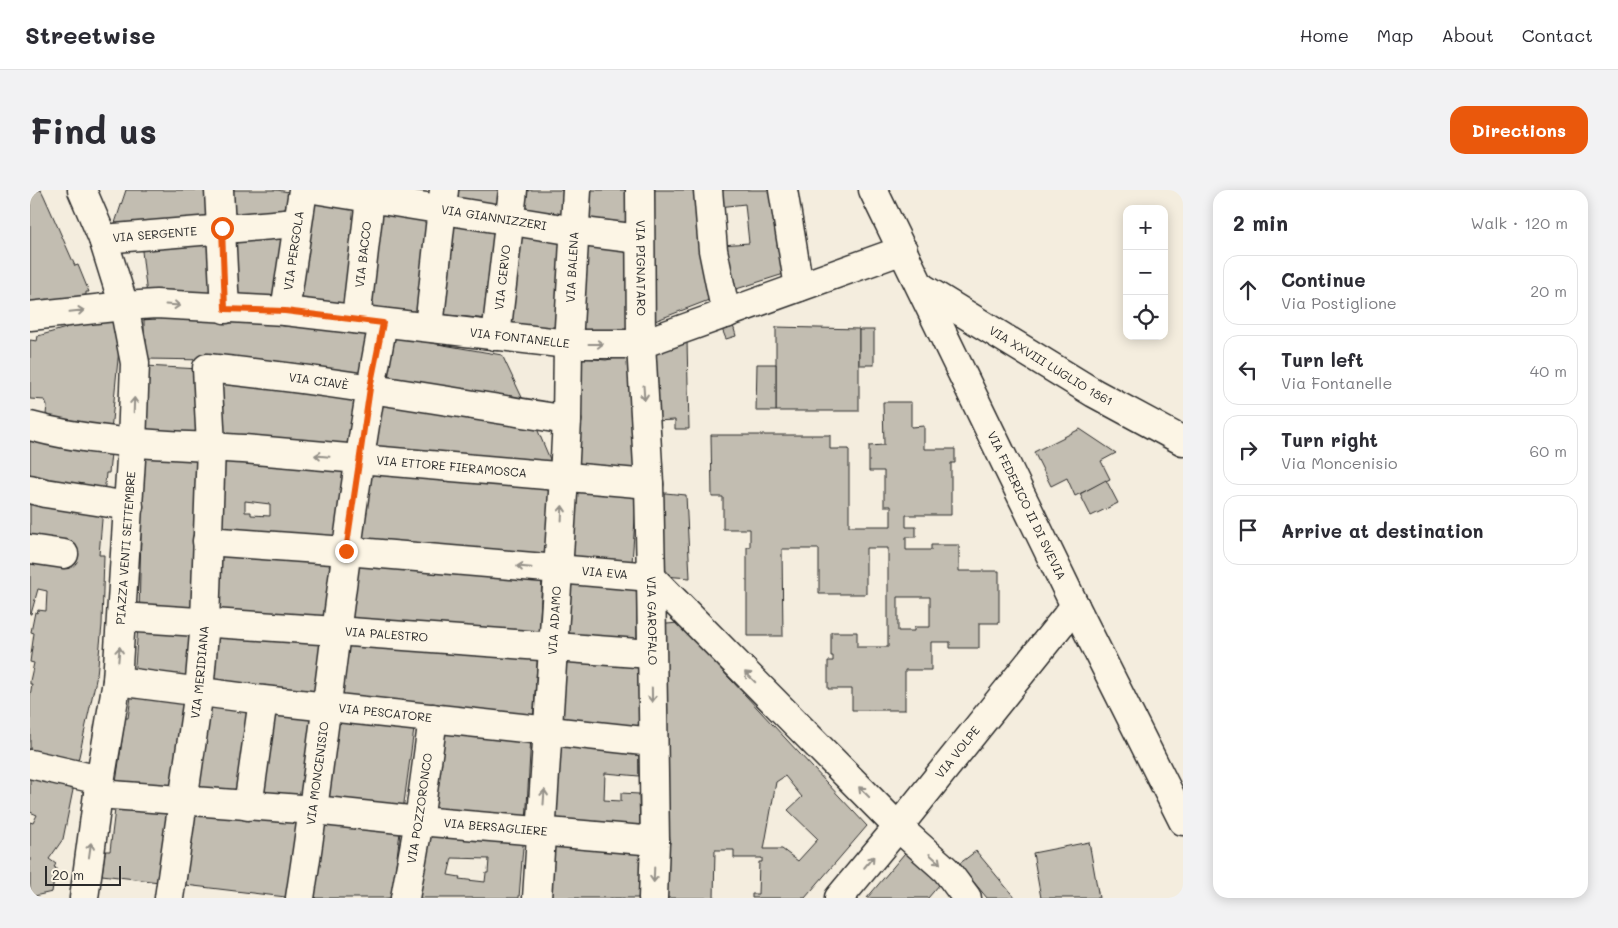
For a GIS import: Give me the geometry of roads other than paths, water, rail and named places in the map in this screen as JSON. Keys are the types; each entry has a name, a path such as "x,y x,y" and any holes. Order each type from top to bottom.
{"street":[{"path":"219,190 225,309"},
{"name":"VIA PERGOLA","path":"285,311 303,190"},
{"name":"VIA GIANNIZZERI","path":"320,190 443,200 510,221 640,239"},
{"name":"VIA CERVO","path":"496,336 513,190"},
{"name":"VIA BALENA","path":"568,344 577,190"},
{"name":"VIA PIGNATARO","path":"640,190 641,344"},
{"path":"708,190 713,250 726,314"},
{"path":"783,190 799,287"},
{"name":"VIA FEDERICO II DI SVEVIA","path":"873,190 1075,606 1183,821"},
{"name":"PIAZZA VENTI SETTEMBRE","path":"84,898 99,787 117,681 132,443 135,363 124,306 90,194"},
{"name":"VIA BACCO","path":"356,319 371,194"},
{"path":"428,328 443,200"},
{"name":"VIA SERGENTE","path":"104,240 222,228 297,223"},
{"name":"VIA FONTANELLE","path":"30,316 156,304 285,311 568,344 641,344 902,250"},
{"name":"VIA XXVIII LUGLIO 1861","path":"920,287 1094,393 1183,441"},
{"name":"VIA MONCENISIO","path":"300,898 314,810 346,551 370,388 383,323"},
{"name":"VIA ADAMO","path":"537,898 564,477 568,344"},
{"name":"VIA GAROFALO","path":"641,344 650,484 655,841 653,898"},
{"name":"VIA CIAVÈ","path":"210,446 207,368 274,374 567,420"},
{"name":"VIA ETTORE FIERAMOSCA","path":"30,426 50,432 132,443 210,446 650,484"},
{"name":"VIA MERIDIANA","path":"169,898 199,690 205,622 210,446"},
{"path":"30,489 128,506"},
{"name":"VIA EVA","path":"207,541 651,577"},
{"path":"30,549 64,554"},
{"path":"651,577 898,827 946,870 967,898"},
{"name":"VIA VOLPE","path":"839,898 1075,606"},
{"name":"VIA PALESTRO","path":"122,617 651,654"},
{"name":"VIA PESCATORE","path":"117,681 199,690 263,700 653,742"},
{"path":"248,806 263,700"},
{"name":"VIA POZZORONCO","path":"405,898 419,821 433,718"},
{"name":"VIA BERSAGLIERE","path":"30,764 99,787 182,801 314,810 655,841"}]}
